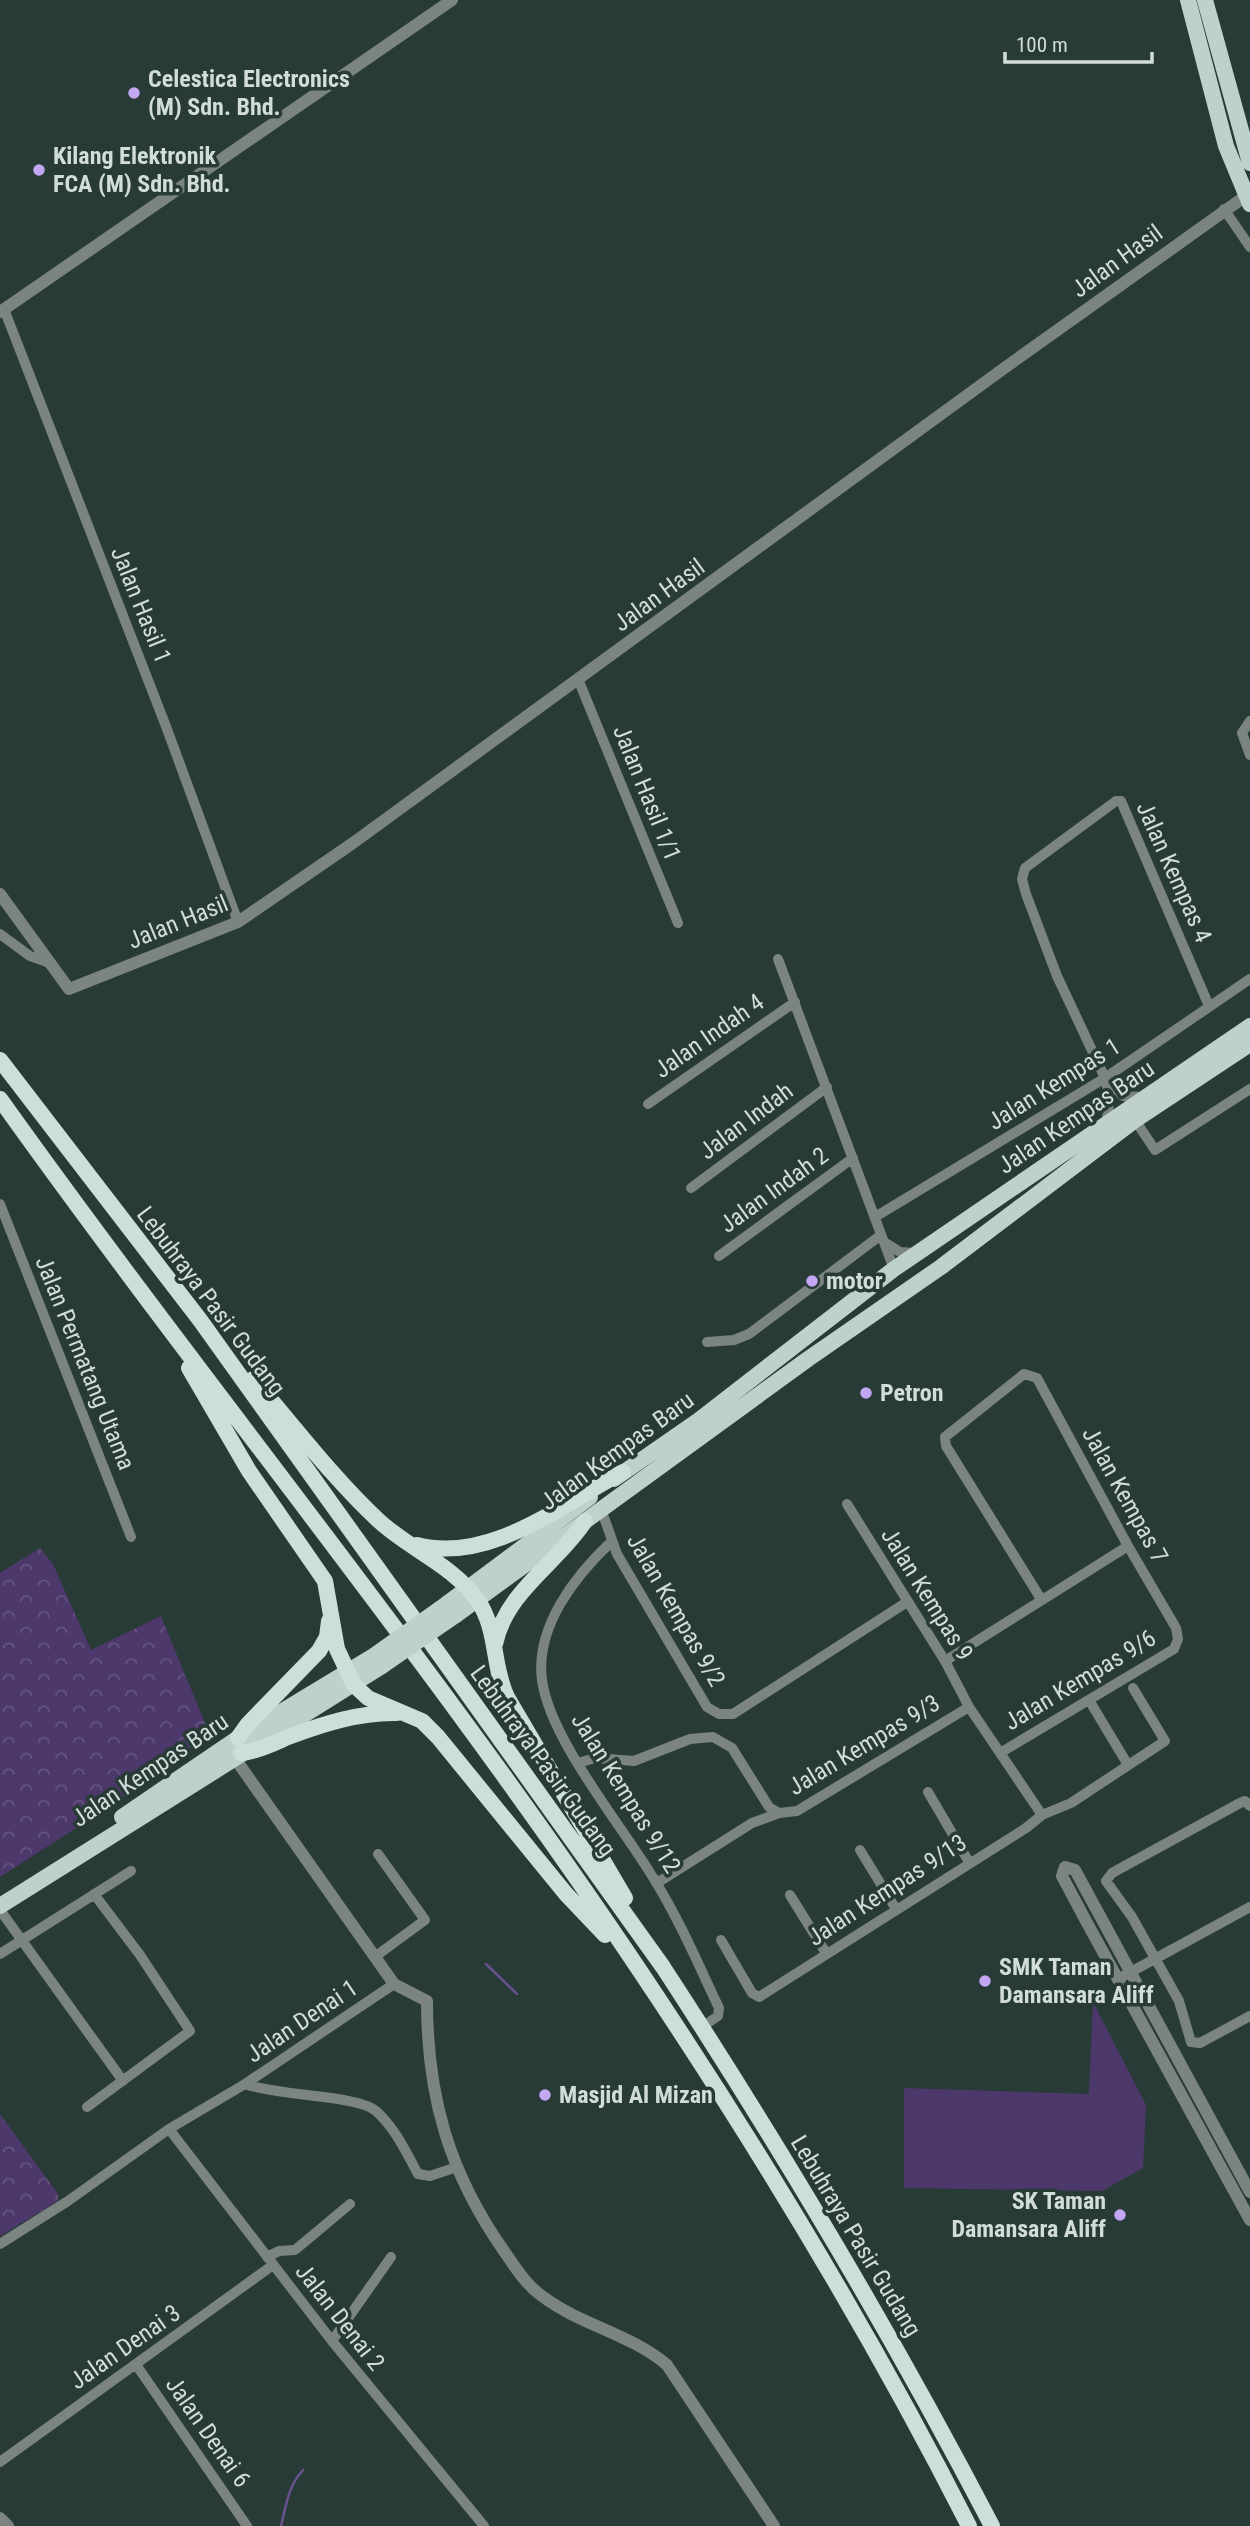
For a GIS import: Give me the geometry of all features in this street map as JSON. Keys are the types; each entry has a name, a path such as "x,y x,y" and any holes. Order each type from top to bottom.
{"highway":[{"name":"Lebuhraya Pasir Gudang","path":"0,1060 200,1320 663,1967 893,2342 992,2526"},
{"name":"Lebuhraya Pasir Gudang","path":"0,1099 503,1778 641,1973 818,2249 969,2526"},
{"path":"153,1304 248,1471 325,1581 331,1607 332,1628 351,1680 368,1698 422,1721 438,1737 566,1894 641,1973"},
{"path":"200,1320 339,1480 379,1521 405,1542 444,1566 473,1595 490,1624 498,1671 507,1697 594,1843 663,1967"},
{"path":"405,1542 446,1550 483,1545 623,1472"},
{"path":"495,1645 498,1628 513,1603 576,1536 585,1521"},
{"path":"331,1607 327,1637 319,1651 248,1724 237,1750 257,1751 333,1722 380,1712 407,1713"}],"main road":[{"path":"1188,0 1227,146 1248,198"},
{"path":"1205,0 1250,163"},
{"name":"Jalan Kempas Baru","path":"473,1595 623,1472 699,1420 894,1269 1250,1026"},
{"name":"Jalan Kempas Baru","path":"0,1897 351,1680 585,1521 981,1237 1135,1120 1250,1044"},
{"path":"894,1269 905,1273 920,1272 960,1245 981,1237"},
{"name":"Jalan Kempas Baru","path":"0,1908 237,1750"}],"street":[{"path":"2,310 452,0"},
{"name":"Jalan Hasil","path":"50,963 69,989 238,922 354,843 1224,209 1248,198"},
{"path":"1224,209 1250,247"},
{"name":"Jalan Hasil 1","path":"2,310 167,729 238,922"},
{"name":"Jalan Hasil 1/1","path":"578,679 678,923"},
{"path":"1250,721 1242,733 1250,755"},
{"name":"Jalan Kempas 4","path":"1105,1078 1057,976 1022,879 1024,868 1116,801 1124,805 1209,1006"},
{"path":"0,894 50,963"},
{"path":"0,934 30,956 50,963"},
{"name":"Jalan Indah","path":"778,959 894,1269"},
{"name":"Jalan Kempas 1","path":"875,1217 1105,1078 1250,979"},
{"name":"Jalan Indah 4","path":"648,1104 795,1002"},
{"path":"1105,1078 1123,1096 1149,1096"},
{"path":"1105,1078 1111,1106 1106,1123"},
{"name":"Jalan Indah","path":"691,1188 827,1087"},
{"path":"1135,1120 1155,1150 1250,1089"},
{"name":"Jalan Indah 2","path":"719,1256 853,1158"},
{"name":"Jalan Permatang Utama","path":"0,1205 131,1537"},
{"path":"706,1342 734,1340 749,1334 883,1238 900,1252 918,1253"},
{"name":"Jalan Kempas 7","path":"1041,1599 946,1446 945,1437 1013,1381 1030,1374 1037,1378 1128,1546 1176,1628 1178,1639"},
{"name":"Jalan Kempas 9","path":"847,1504 945,1661 969,1707 1041,1815"},
{"name":"Jalan Kempas 9/2","path":"601,1509 611,1542 707,1707 719,1714 733,1714 907,1602"},
{"name":"Jalan Kempas 9/12","path":"611,1542 597,1555 559,1605 547,1630 542,1679 546,1697 578,1763 657,1883 719,2008 718,2016 702,2027"},
{"path":"945,1661 1128,1546"},
{"name":"Jalan Kempas 9/6","path":"1000,1753 1174,1649 1178,1639"},
{"name":"Jalan Kempas 9/13","path":"721,1940 755,1996 759,1997 1026,1828 1041,1815 1071,1803 1166,1741 1133,1688"},
{"path":"1089,1700 1128,1765"},
{"name":"Jalan Kempas 9/3","path":"657,1883 752,1823 779,1813 797,1811 969,1707"},
{"path":"578,1763 595,1758 634,1761 690,1739 713,1737 732,1748 769,1807 779,1813"},
{"name":"Jalan Denai 1","path":"0,2244 68,2201 169,2129 245,2084 394,1984 237,1750"},
{"path":"928,1792 969,1862"},
{"path":"1248,1804 1112,1873 1106,1881 1179,2001 1186,2035 1191,2042 1199,2043 1250,2016"},
{"path":"860,1850 896,1909"},
{"path":"376,1956 425,1920 378,1854"},
{"path":"1250,2192 1075,1870 1071,1866 1065,1867 1062,1877 1250,2220"},
{"path":"0,1954 131,1871"},
{"path":"87,2107 190,2031 141,1955 94,1894"},
{"path":"789,1895 826,1953"},
{"path":"1118,1979 1250,1907"},
{"path":"0,1908 123,2081"},
{"path":"394,1984 427,2001 427,2037 434,2096 446,2143 485,2223 539,2295 563,2311 649,2350 667,2365 774,2526"},
{"path":"245,2084 268,2092 365,2104 389,2126 418,2174 430,2176 457,2167"},
{"name":"Jalan Denai 2","path":"169,2129 332,2341 484,2526"},
{"name":"Jalan Denai 3","path":"0,2462 137,2366 270,2261 278,2251 295,2250 351,2204"},
{"path":"332,2341 390,2258"},
{"name":"Jalan Denai 6","path":"137,2366 246,2523"},
{"path":"0,2518 8,2526"}],"green space":[{"path":"40,1548 53,1564 91,1650 161,1616 209,1733 149,1781 0,1877 0,1573"},
{"path":"1093,2002 1146,2105 1143,2168 1102,2191 904,2188 904,2088 1089,2094"},
{"path":"0,2114 58,2194 58,2201 0,2236"}],"waterway":[{"path":"486,1964 517,1994"},
{"path":"281,2526 291,2489 303,2470"}],"place":[{"name":"Celestica Electronics (M) Sdn. Bhd.","path":"134,93"},
{"name":"Kilang Elektronik FCA (M) Sdn. Bhd.","path":"39,170"},
{"name":"motor","path":"812,1281"},
{"name":"Petron","path":"866,1393"},
{"name":"SMK Taman Damansara Aliff","path":"985,1981"},
{"name":"Masjid Al Mizan","path":"545,2095"},
{"name":"SK Taman Damansara Aliff","path":"1120,2215"}]}
